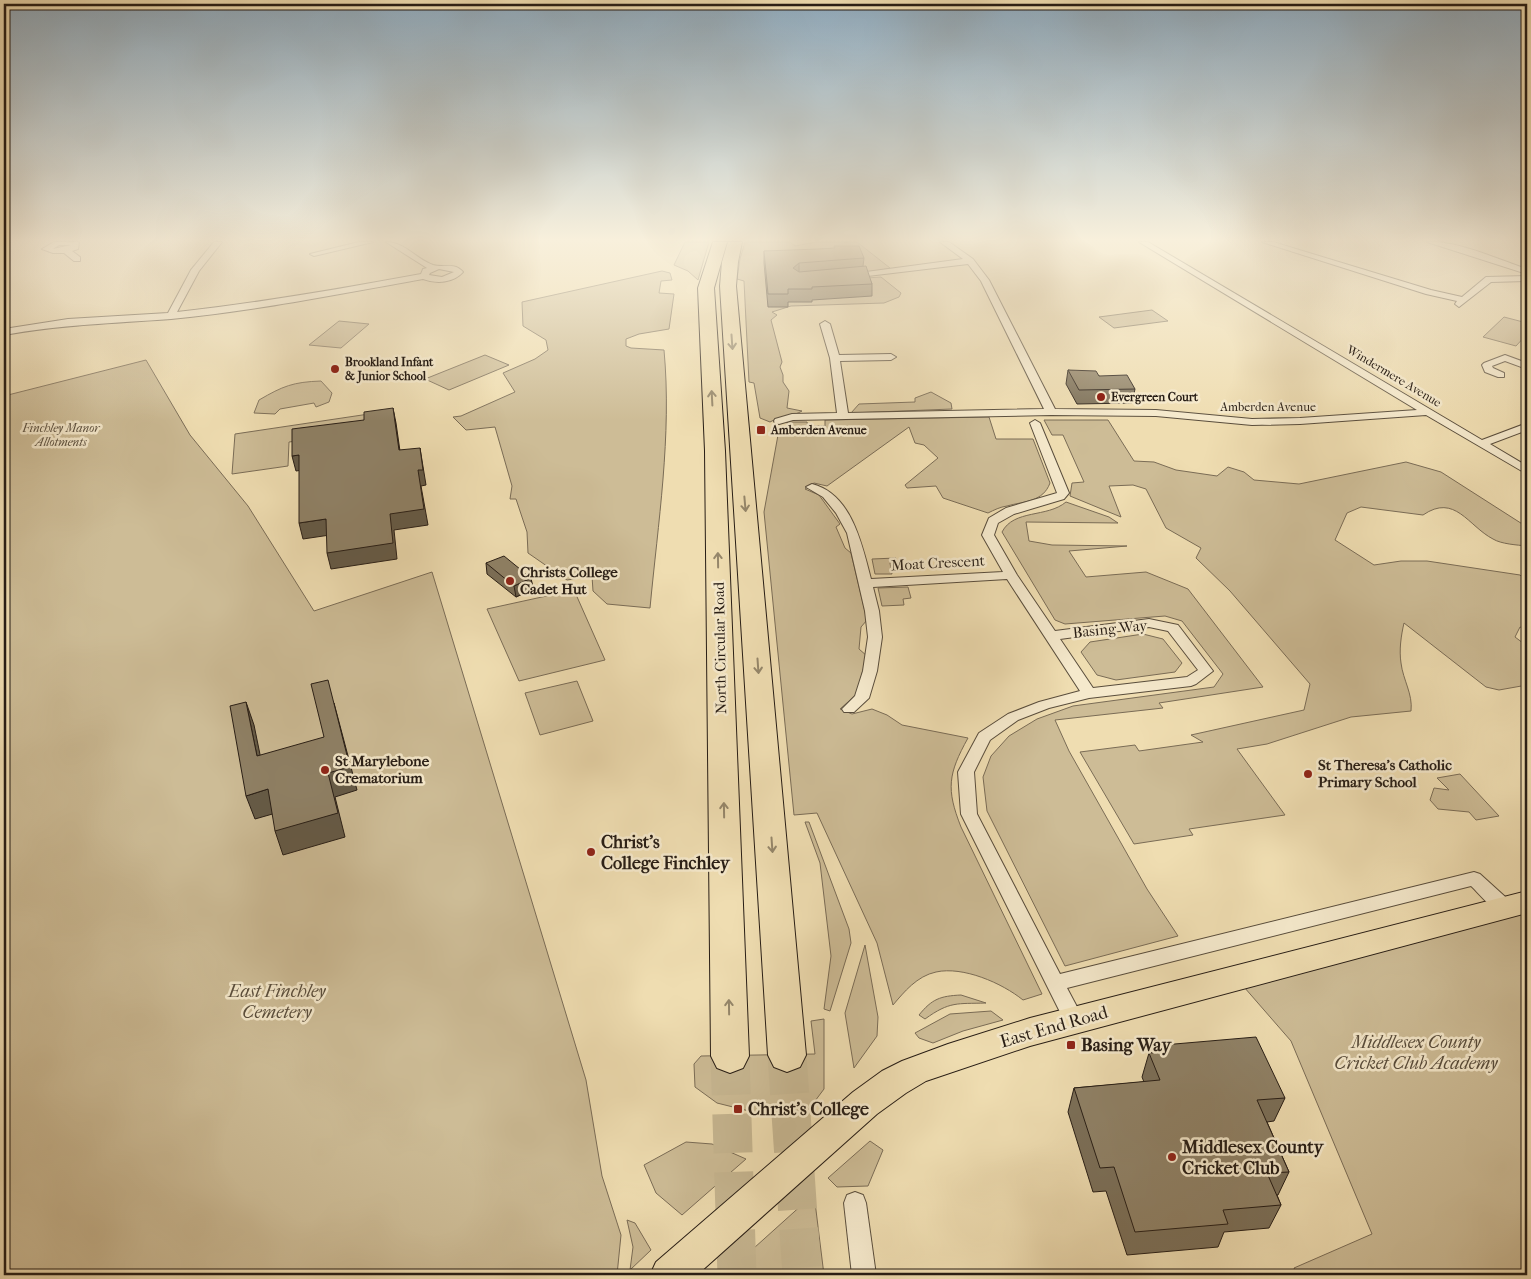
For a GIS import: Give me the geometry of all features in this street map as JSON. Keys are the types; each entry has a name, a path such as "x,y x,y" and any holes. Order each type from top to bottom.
{"highway":[{"name":"North Circular Road","path":"707,302 715,451 730,1056"},
{"path":"729,302 787,1055"}],"main road":[{"name":"East End Road","path":"669,1275 865,1103 894,1082 914,1071 948,1058 1074,1020 1516,905"}],"street":[{"path":"170,316 178,302"},
{"path":"4,332 48,325 170,316 282,302"},
{"path":"996,302 1051,412"},
{"name":"Windermere Avenue","path":"1243,302 1527,471"},
{"path":"825,324 835,358 844,416"},
{"path":"835,358 891,357"},
{"path":"1501,375 1488,370 1488,366 1505,358 1527,366"},
{"name":"Amberden Avenue","path":"779,421 792,417 1051,412 1156,413 1252,422 1300,421 1428,412"},
{"name":"Basing Way","path":"1035,422 1063,493 1060,497 1010,511 993,521 988,535 1011,575 1089,693"},
{"path":"1481,444 1527,426"},
{"path":"812,487 826,495 841,512 853,533 866,583 875,637 870,671 862,698 849,709"},
{"name":"Moat Crescent","path":"866,583 1011,575"},
{"name":"Basing Way","path":"1052,636 1150,623 1173,628 1206,671 1191,680 1089,693 1044,705 1013,717 984,737 966,772 969,814 1074,1020"},
{"name":"East End Road","path":"1055,983 1474,879 1516,905"},
{"path":"855,1203 864,1275"}],"green space":[{"path":"522,302 673,302 669,329 639,334 626,339 626,346 631,348 664,350 666,382 665,447 650,608 607,604 593,591 592,576 567,580 528,553 527,532 516,499 510,499 512,486 495,427 466,430 453,417 461,416 515,392 503,373 535,359 548,350 546,340 523,326"},
{"path":"745,302 887,302 791,306 772,312 777,315 771,320 782,362 780,367 783,382 789,391 787,408 802,411 770,422 760,418 754,383 749,382"},
{"path":"1152,310 1168,321 1114,328 1099,317"},
{"path":"1504,317 1527,323 1527,334 1516,346 1483,337"},
{"path":"339,321 369,324 341,348 309,345"},
{"path":"485,355 509,365 449,390 425,379"},
{"name":"East Finchley Cemetery","path":"146,360 190,435 248,506 314,611 432,572 586,1080 602,1176 621,1235 617,1275 4,1275 4,396"},
{"path":"321,381 332,393 329,402 316,407 314,403 280,409 275,414 254,413 259,400 275,391 303,382"},
{"path":"931,392 951,403 952,409 851,413 859,404 915,402 915,398"},
{"path":"389,411 361,433 289,442 288,466 232,474 235,434"},
{"path":"989,417 996,439 1033,439 1050,483 1043,494 1033,500 1002,507 988,513 943,498 936,486 907,488 905,485 938,458 924,445 915,443 909,427 827,486 814,483 805,489 819,495 840,524 836,527 845,548 851,553 867,620 861,627 859,649 867,656 856,695 840,709 852,714 872,709 887,715 902,725 968,738 956,762 951,782 951,792 956,814 1042,994 1023,1000 982,977 958,971 947,971 936,972 923,977 912,985 893,1005 877,943 817,813 794,815 764,512 778,435 789,436 787,422 807,422 808,426 825,426 825,420"},
{"path":"1044,420 1108,420 1134,461 1154,462 1176,470 1217,476 1228,467 1244,472 1254,480 1299,484 1406,462 1441,472 1527,527 1527,546 1496,541 1461,514 1453,509 1444,508 1434,509 1423,515 1361,507 1347,513 1335,540 1374,565 1401,561 1427,561 1520,575 1527,582 1527,629 1520,627 1515,637 1527,646 1527,685 1499,690 1486,687 1404,623 1400,658 1411,699 1411,711 1351,717 1267,744 1237,749 1285,815 1189,829 1193,835 1134,844 1080,752 1135,745 1139,751 1203,742 1191,735 1304,710 1310,684 1230,591 1196,558 1201,548 1166,528 1146,489 1133,485 1109,486 1121,517 1070,496 1072,483 1084,482 1063,435 1052,435"},
{"path":"1066,502 1109,517 1118,523 1026,522 1029,541 1052,545 1127,546 1069,551 1086,577 1146,572 1188,589 1263,687 1159,703 1163,708 1055,720 1069,751 1147,889 1178,936 1065,966 987,811 983,777 991,756 1009,736 1037,719 1073,706 1214,687 1223,674 1182,621 1165,616 1065,624 1055,620 1002,532 1014,520 1050,510"},
{"path":"896,558 896,563 890,563 892,574 875,574 872,559"},
{"path":"908,587 911,598 903,599 904,605 882,606 878,588"},
{"path":"574,590 605,660 519,681 487,609"},
{"path":"1143,634 1163,639 1182,663 1175,672 1116,680 1097,675 1081,652 1090,642"},
{"path":"577,681 593,721 540,735 525,693"},
{"path":"1460,774 1499,816 1476,820 1469,812 1438,809 1430,800 1434,788 1449,790 1437,778"},
{"path":"805,822 809,822 849,929 851,943 830,1011 824,1009 831,956 820,863"},
{"name":"Middlesex County Cricket Club Academy","path":"1527,902 1527,1275 1297,1275 1294,1268 1372,1234 1291,1041 1244,987"},
{"path":"865,945 878,1017 877,1036 854,1068 845,1013"},
{"path":"961,995 986,1003 948,1006 925,1019 919,1015 937,999"},
{"path":"991,1011 1003,1020 963,1031 933,1043 919,1038 915,1033 950,1014"},
{"path":"824,1019 824,1089 809,1109 769,1116 717,1103 695,1087 694,1064 701,1056 815,1054 811,1021"},
{"path":"870,1141 883,1150 868,1186 837,1187 828,1178"},
{"path":"686,1142 712,1144 746,1159 682,1215 656,1193 644,1165"},
{"path":"814,1194 824,1275 724,1275"},
{"path":"627,1220 635,1223 651,1250 630,1270 633,1247"}],"building":[{"path":"1068,370 1096,371 1099,376 1127,375 1135,389 1079,390"},
{"path":"393,408 399,450 420,448 423,470 418,470 424,509 390,514 393,543 327,553 326,519 299,523 299,455 292,456 292,429 364,420 364,412"},
{"path":"504,556 531,578 514,586 486,563"},
{"name":"St Marylebone Crematorium","path":"328,680 350,767 328,773 338,813 275,831 268,789 246,796 230,706 246,702 257,756 324,737 311,684"},
{"name":"Middlesex County Cricket Club","path":"1256,1037 1285,1098 1257,1100 1289,1172 1267,1173 1281,1205 1223,1210 1228,1224 1135,1232 1114,1167 1100,1168 1074,1088 1160,1080 1149,1053 1166,1052 1163,1045"}],"tunnel":[{"path":"787,1055 802,1275"},
{"path":"730,1056 737,1275"}],"place":[{"name":"Brookland Infant & Junior School","path":"335,369"},
{"name":"Evergreen Court","path":"1101,397"},
{"name":"Amberden Avenue","path":"761,430"},
{"name":"Christs College Cadet Hut","path":"510,581"},
{"name":"St Marylebone Crematorium","path":"325,770"},
{"name":"St Theresa's Catholic Primary School","path":"1308,774"},
{"name":"Christ's College Finchley","path":"591,852"},
{"name":"Basing Way","path":"1071,1045"},
{"name":"Christ's College","path":"738,1109"},
{"name":"Middlesex County Cricket Club","path":"1172,1157"}],"park label":[{"name":"Finchley Manor Allotments","path":"61,435"}]}
